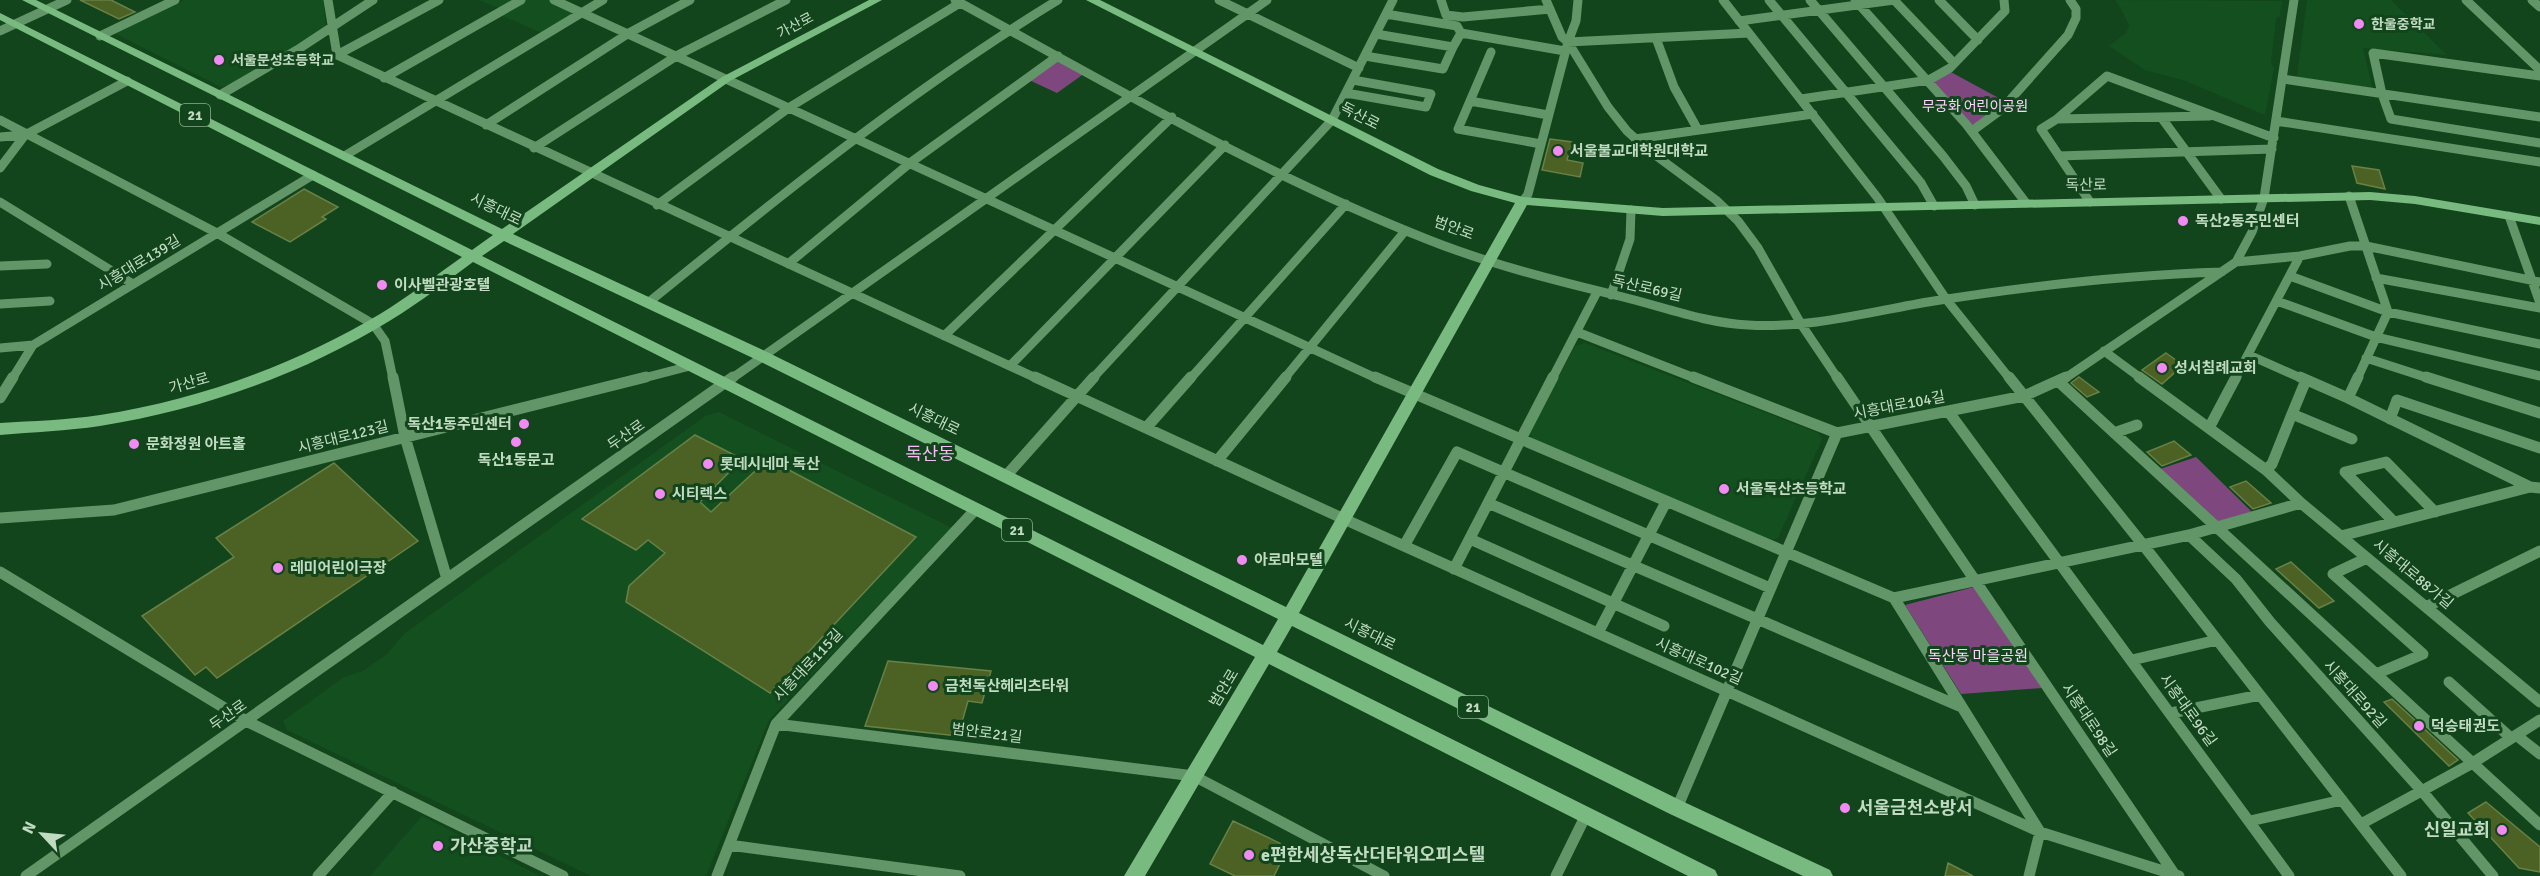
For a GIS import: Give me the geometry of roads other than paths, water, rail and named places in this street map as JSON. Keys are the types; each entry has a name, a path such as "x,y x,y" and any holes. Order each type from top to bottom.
{"main road":[{"name":"시흥대로","path":"27,0 346,155 503,235 762,356 1677,808 1823,876"},
{"name":"가산로","path":"0,429 113,418 177,405 268,374 333,345 373,324 728,78 877,0"},
{"name":"독산로","path":"1091,0 1434,171 1475,188 1523,201 1631,210 1728,211 2349,196 2415,200 2540,221"},
{"name":"21","path":"0,16 690,366 1708,876"},
{"name":"범안로","path":"1134,876 1289,616 1523,201"}],"street":[{"path":"0,31 67,0"},
{"path":"100,36 175,0"},
{"path":"328,0 337,55"},
{"path":"220,95 297,50 373,0"},
{"path":"337,55 439,0"},
{"path":"384,78 521,0"},
{"path":"554,0 1414,395 1894,598 2189,536 2216,526 2301,503"},
{"path":"346,155 603,0"},
{"path":"486,125 629,33 690,0"},
{"path":"534,148 678,55 786,0"},
{"path":"649,302 856,138 1008,29 1058,0"},
{"path":"1219,0 1359,68"},
{"name":"두산로","path":"26,876 1267,0"},
{"path":"1006,476 1076,396 1332,120 1393,0"},
{"path":"1441,0 1446,15 1463,17 1550,9"},
{"name":"시흥대로98길","path":"1546,0 1566,46 1635,139 1728,211 1758,250 1802,324 2177,875"},
{"path":"1523,201 1528,194 1566,46 1576,21 1578,0"},
{"path":"1723,0 1884,208 1946,299 2144,546 2402,876"},
{"path":"1769,0 1921,183 1934,206"},
{"path":"1810,0 1950,164 1966,186 1975,205"},
{"path":"1739,21 1819,10 1857,2 1894,0 1954,63"},
{"path":"1939,0 1978,40"},
{"path":"1801,99 1929,80 1942,74 2005,11 2004,0"},
{"path":"1972,131 2002,109 2068,35 2078,15 2070,0"},
{"path":"2236,262 2252,232 2264,198 2294,0"},
{"path":"2466,0 2540,70"},
{"path":"2532,0 2540,7"},
{"path":"657,205 790,107 958,1"},
{"name":"범안로","path":"958,1 1280,174 1405,231 1489,262"},
{"path":"1857,2 1929,80 1997,159 2026,203"},
{"path":"1386,14 1457,26 1461,33"},
{"path":"1461,33 1566,46 1749,33"},
{"path":"1365,56 1443,69 1461,33"},
{"path":"1376,34 1453,47"},
{"path":"1656,38 1674,87 1698,130"},
{"path":"1491,52 1458,129 1541,144"},
{"path":"2540,76 2373,53 2382,94 2391,119 2540,143"},
{"path":"337,55 657,205 1344,519"},
{"path":"788,264 910,163 1058,56"},
{"path":"2090,202 2041,129 2057,119 2109,75 2274,138"},
{"path":"2283,79 2540,117"},
{"path":"1346,93 1426,107 1431,94 1353,80"},
{"path":"0,136 24,135 128,81"},
{"path":"1470,101 1548,115"},
{"path":"1635,139 1813,114"},
{"path":"2057,119 2216,116"},
{"path":"944,336 1172,117"},
{"path":"2161,117 2221,199"},
{"path":"0,120 24,135 217,234 373,324 385,341 405,437 447,579"},
{"path":"2276,121 2540,162"},
{"path":"0,168 24,135"},
{"path":"1010,366 1225,145"},
{"path":"2059,156 2271,149"},
{"name":"시흥대로139길","path":"0,398 33,345 313,175"},
{"path":"2348,398 2388,312 2349,196"},
{"path":"0,202 133,284"},
{"path":"1146,428 1346,204"},
{"path":"1611,295 1630,239 1631,210"},
{"path":"2376,278 2540,306 2536,282 2509,216"},
{"path":"1217,461 1405,231"},
{"path":"2236,262 2300,256 2350,246 2366,246 2519,276 2536,282"},
{"path":"2209,428 2300,256"},
{"name":"독산로69길","path":"1489,262 1611,295 1745,325 1802,324 1946,299 2157,274 2222,272"},
{"name":"시흥대로104길","path":"1677,808 1837,433 2024,396 2059,382 2236,262"},
{"path":"0,266 47,264"},
{"path":"2290,276 2388,312 2540,344"},
{"path":"1454,569 1598,291"},
{"path":"0,304 50,301"},
{"path":"2277,301 2376,337 2540,376"},
{"path":"1577,332 1837,433"},
{"path":"0,348 33,345"},
{"name":"시흥대로88가길","path":"2104,351 2266,470 2301,503 2540,702"},
{"path":"2249,355 2348,398 2535,488"},
{"path":"2366,358 2540,413"},
{"name":"시흥대로123길","path":"0,518 114,510 690,366"},
{"path":"2266,470 2272,464 2306,380"},
{"path":"2059,382 2540,825"},
{"path":"2390,419 2397,400 2540,448"},
{"name":"시흥대로96길","path":"1948,411 2289,876"},
{"path":"2292,414 2352,439"},
{"path":"2115,433 2137,425"},
{"path":"1404,546 1457,452 1770,588"},
{"path":"2394,522 2344,472 2386,462 2435,512"},
{"path":"2341,536 2535,488"},
{"path":"1598,633 1666,502"},
{"path":"1488,503 1960,706"},
{"name":"시흥대로115길","path":"717,876 776,724 976,509"},
{"name":"시흥대로102길","path":"1344,519 2040,832"},
{"name":"시흥대로92길","path":"2189,536 2236,579 2320,680 2422,791 2493,876"},
{"path":"1470,538 1664,626"},
{"path":"2426,607 2540,552"},
{"path":"2367,558 2333,574 2423,654 2376,674"},
{"path":"0,572 246,721 563,876"},
{"path":"1894,598 2040,832 2177,875"},
{"path":"2132,660 2217,640"},
{"path":"2449,682 2514,736 2540,754"},
{"path":"2171,713 2260,695"},
{"path":"2361,824 2472,763 2540,720"},
{"name":"범안로21길","path":"776,724 1194,776"},
{"path":"1194,776 1384,876"},
{"path":"318,876 393,792"},
{"path":"2250,821 2342,800"},
{"path":"1556,876 1586,815"},
{"path":"2029,876 2040,832"},
{"path":"729,845 960,876"}],"place":[{"name":"한울중학교","path":"2359,24"},
{"name":"서울문성초등학교","path":"219,60"},
{"name":"서울불교대학원대학교","path":"1558,151"},
{"name":"독산2동주민센터","path":"2183,221"},
{"name":"이사벨관광호텔","path":"382,285"},
{"name":"성서침례교회","path":"2162,368"},
{"name":"독산1동주민센터","path":"524,424"},
{"name":"독산1동문고","path":"516,442"},
{"name":"문화정원 아트홀","path":"134,444"},
{"name":"롯데시네마 독산","path":"708,464"},
{"name":"서울독산초등학교","path":"1724,489"},
{"name":"시티렉스","path":"660,494"},
{"name":"아로마모텔","path":"1242,560"},
{"name":"레미어린이극장","path":"278,568"},
{"name":"금천독산헤리츠타워","path":"933,686"},
{"name":"덕승태권도","path":"2419,726"},
{"name":"서울금천소방서","path":"1845,808"},
{"name":"신일교회","path":"2502,830"},
{"name":"가산중학교","path":"438,846"},
{"name":"e편한세상독산더타워오피스텔","path":"1249,855"}],"district":[{"name":"독산동","path":"930,454"}],"park label":[{"name":"무궁화 어린이공원","path":"1975,106"},
{"name":"독산동 마을공원","path":"1978,656"}]}
